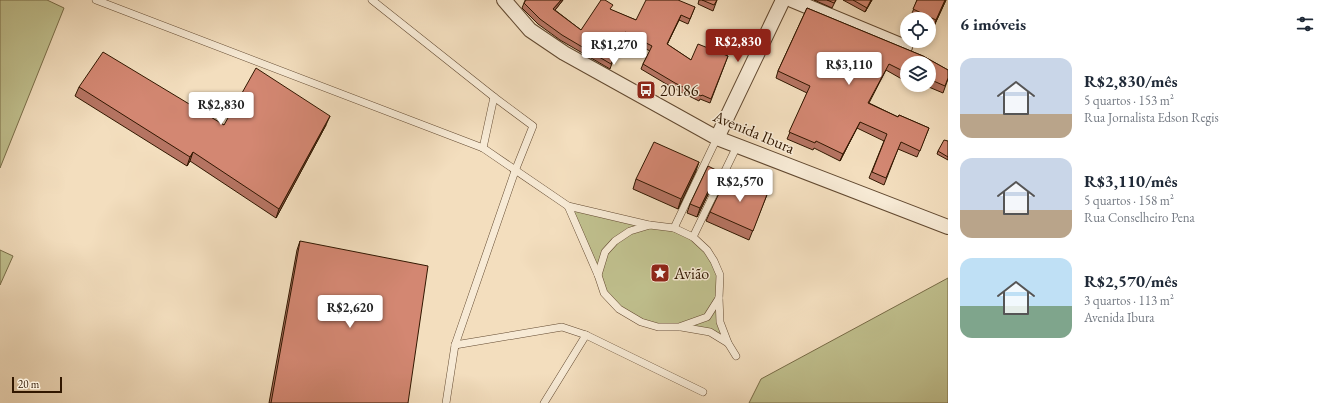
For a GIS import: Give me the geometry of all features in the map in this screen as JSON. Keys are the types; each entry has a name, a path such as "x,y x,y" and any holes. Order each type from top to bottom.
{"street":[{"name":"Avenida Ibura","path":"504,0 530,30 564,53 717,138 948,227"},
{"path":"717,138 783,0"},
{"path":"792,0 900,45"}],"lane":[{"path":"96,0 483,148 568,206 650,226 674,228 693,237 707,250 714,261 720,276 720,322 728,343 736,356"},
{"path":"372,0 533,126 515,171 455,345 446,403"},
{"path":"483,148 494,97"},
{"path":"674,228 717,138"},
{"path":"693,237 737,146"},
{"path":"568,206 604,292 618,309 641,322 658,327 679,327 710,332 728,343"},
{"path":"598,275 605,252 615,241 630,232 650,226"},
{"path":"679,327 707,317 719,298"},
{"path":"455,345 562,327 586,335 703,392"},
{"path":"544,403 586,335"}],"green space":[{"path":"0,0 47,0 64,8 0,168"},
{"path":"568,206 674,228 707,251 720,275 720,322 728,343 710,332 641,322 604,293"},
{"path":"0,250 13,256 0,285"},
{"path":"948,278 948,403 749,403 761,379"}],"building":[{"path":"526,0 561,0 553,9 581,30 601,0 605,0 613,5 610,9 636,20 646,0 678,0 695,7 690,19 681,15 667,44 691,60 698,44 728,56 711,99 702,95 701,96 675,83 643,64 652,46 625,32 611,64 562,35 540,19 524,3"},
{"path":"702,0 717,0 714,5"},
{"path":"827,0 836,0 834,3"},
{"path":"853,0 871,0 867,8"},
{"path":"917,0 945,0 936,20 936,12 919,12 913,9"},
{"path":"807,8 900,46 900,48 904,48 923,56 900,56 900,70 889,64 868,103 898,117 899,115 929,128 920,151 901,142 886,178 872,172 887,134 860,122 843,154 816,141 815,143 789,132 810,86 778,71"},
{"path":"103,52 224,125 256,68 330,116 279,209 193,152 190,157 79,87"},
{"path":"936,63 948,70 948,78 945,86 936,82"},
{"path":"944,140 948,141 948,157 938,151"},
{"path":"654,142 699,162 681,199 636,179"},
{"path":"708,166 718,171 700,208 690,204"},
{"path":"728,175 768,192 753,231 710,212"},
{"path":"300,241 428,266 408,403 271,403"}],"place":[{"name":"20186","path":"646,90"},
{"name":"Avião","path":"660,273"}]}
